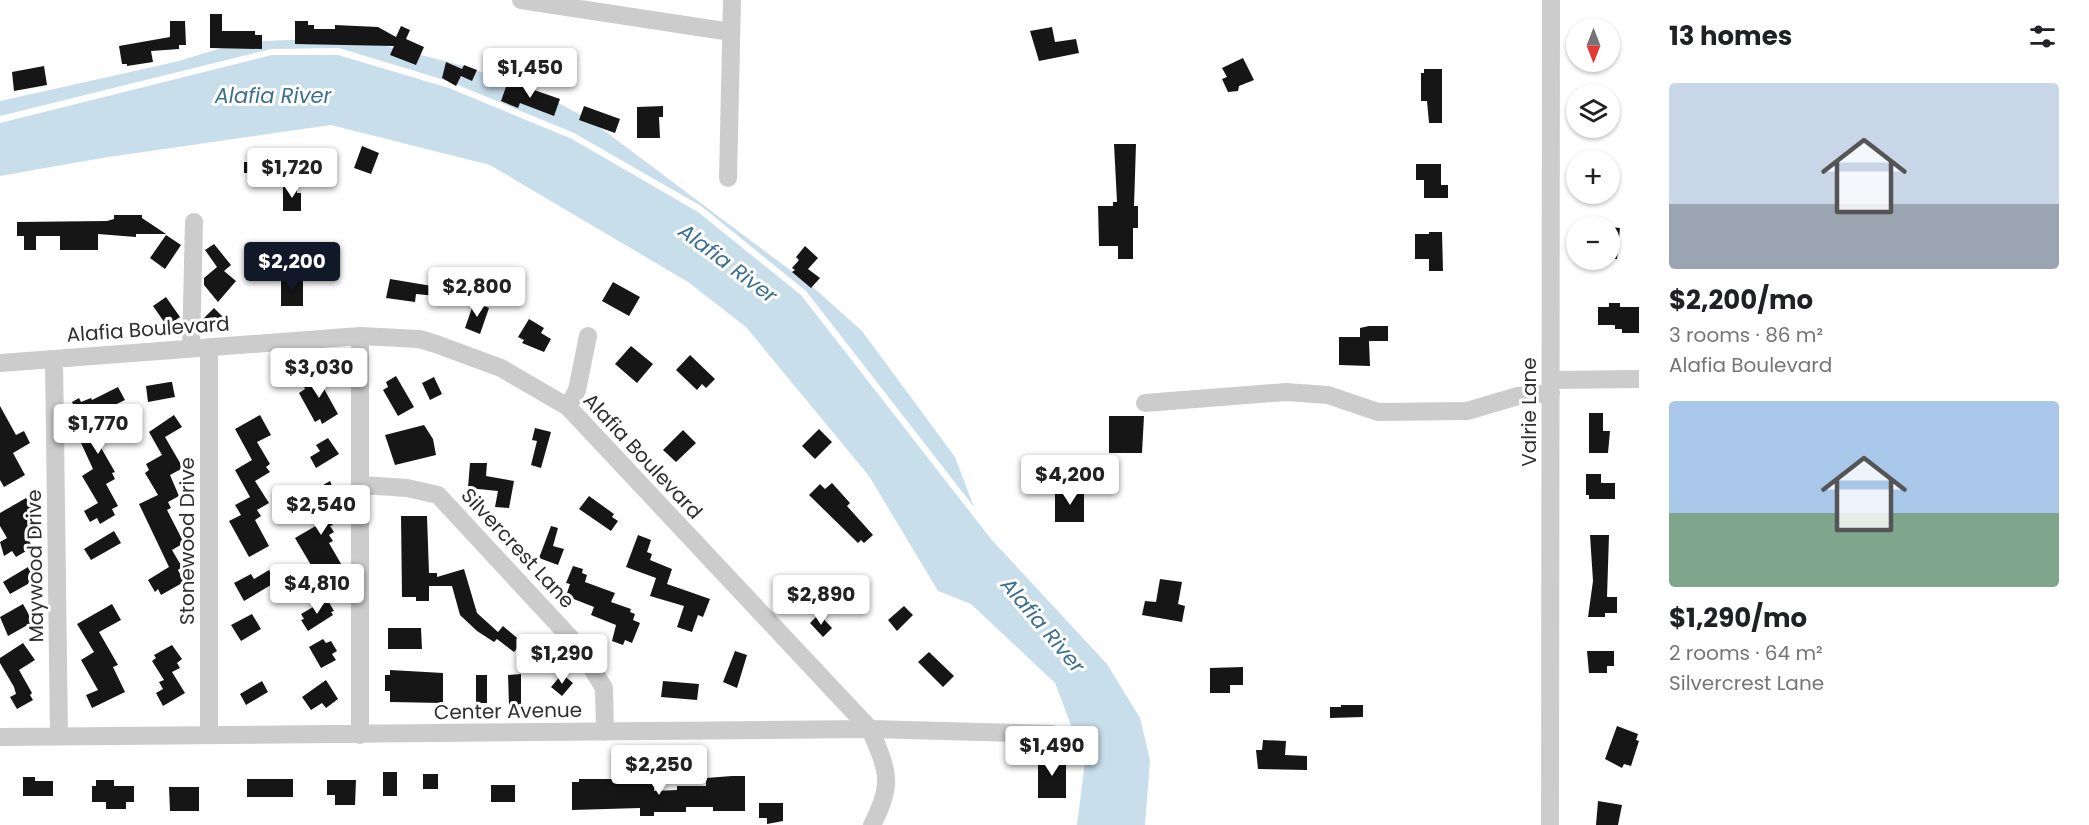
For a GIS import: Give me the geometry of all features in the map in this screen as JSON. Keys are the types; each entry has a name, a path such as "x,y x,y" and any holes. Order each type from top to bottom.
{"street":[{"path":"521,0 731,33"},
{"path":"728,178 732,0"},
{"name":"Valrie Lane","path":"1550,825 1551,0"},
{"name":"Stonewood Drive","path":"194,222 200,347 209,735"},
{"path":"360,336 362,485 360,735"},
{"name":"Alafia Boulevard","path":"0,363 360,336 419,339 501,368 568,407 870,729 887,770 884,802 872,825"},
{"path":"568,407 577,390 588,336"},
{"name":"Maywood Drive","path":"54,359 59,736"},
{"path":"1145,404 1286,392 1328,395 1377,412 1467,411 1551,386 1639,379"},
{"name":"Silvercrest Lane","path":"362,485 407,488 438,495 579,647 604,688 605,732"},
{"name":"Center Avenue","path":"0,737 870,729 1052,734"}],"water":[{"path":"311,39 386,46 456,64 531,88 590,120 814,288 862,331 955,457 974,507 806,291 701,206 574,133 451,82 339,48 271,49 0,116 0,101 175,62 242,42"},
{"name":"Alafia River","path":"272,55 338,55 449,88 572,139 698,212 801,295 991,539 1107,664 1140,718 1150,760 1145,825 1077,825 1085,762 1055,683 971,604 938,591 869,476 746,327 688,282 490,165 331,125 102,158 0,176 0,123"}],"building":[{"path":"210,14 222,14 222,31 255,31 255,35 262,35 262,49 210,48"},
{"path":"170,21 185,21 186,45 179,45 179,49 151,51 153,62 127,66 127,64 122,64 119,46 170,37"},
{"path":"295,21 308,21 308,25 314,25 314,29 335,29 335,25 378,27 396,37 401,26 410,30 406,39 424,47 416,65 390,55 394,46 295,44"},
{"path":"1052,27 1055,42 1076,39 1079,53 1039,61 1030,31"},
{"path":"1243,58 1254,80 1239,86 1238,91 1228,92 1222,79 1227,77 1222,68"},
{"path":"446,62 462,69 464,65 477,70 472,81 461,76 456,86 442,78"},
{"path":"44,66 47,85 14,91 12,72"},
{"path":"1424,69 1442,69 1442,123 1429,123 1427,101 1421,101 1421,73 1424,73"},
{"path":"508,81 560,99 554,116 520,103 518,108 501,101"},
{"path":"584,106 620,119 615,133 579,120"},
{"path":"663,106 663,117 659,117 660,138 637,138 637,107"},
{"path":"1114,144 1136,144 1134,206 1138,206 1138,228 1133,228 1133,259 1118,259 1118,246 1099,246 1098,206 1113,206 1113,202 1117,202"},
{"path":"362,146 379,153 371,174 354,168"},
{"path":"244,162 269,162 269,173 244,173"},
{"path":"1416,164 1441,164 1441,185 1448,185 1448,198 1424,198 1424,180 1416,180"},
{"path":"297,186 297,193 301,193 301,211 283,211 283,187"},
{"path":"114,215 142,215 142,218 166,234 136,234 136,237 98,234 98,250 60,250 60,236 36,236 36,250 24,250 24,236 17,236 17,222 107,221 114,219"},
{"path":"1429,232 1442,232 1443,271 1429,271 1429,259 1415,259 1415,234 1429,234"},
{"path":"166,235 181,245 165,269 150,258"},
{"path":"214,244 231,265 224,271 236,281 218,302 204,285 204,278 217,267 205,250"},
{"path":"805,246 818,258 808,269 820,278 811,288 792,272 795,270 792,268 799,260 796,257"},
{"path":"433,278 453,281 447,297 416,294 415,302 386,298 390,279 432,286"},
{"path":"281,279 303,279 303,306 281,306"},
{"path":"613,282 640,297 629,316 602,301"},
{"path":"166,297 180,317 167,326 153,306"},
{"path":"474,302 489,308 480,334 465,328"},
{"path":"1609,303 1620,303 1620,307 1639,307 1639,333 1622,333 1622,329 1615,329 1615,325 1598,325 1598,307 1609,307"},
{"path":"214,308 224,318 207,335 203,331 203,319"},
{"path":"529,319 544,328 541,333 551,339 544,352 522,343 524,340 518,337"},
{"path":"1388,326 1388,341 1369,341 1370,366 1339,365 1339,337 1360,337 1360,328"},
{"path":"631,346 653,364 637,383 615,364"},
{"path":"690,355 715,379 706,388 702,384 697,390 676,370"},
{"path":"325,371 332,382 323,387 338,414 322,424 320,419 315,422 299,393 305,389 303,384"},
{"path":"396,376 414,407 398,416 383,390 388,387 386,382"},
{"path":"434,377 442,394 430,400 422,383"},
{"path":"172,382 175,397 148,402 146,386"},
{"path":"118,387 125,400 90,417 105,442 100,446 115,472 112,473 115,479 106,484 118,506 112,509 115,515 100,524 97,518 90,522 84,511 98,503 82,476 93,469 81,443 84,441 81,436 87,433 72,402 79,398 81,402 91,398 92,400"},
{"path":"0,406 16,435 24,431 30,443 13,453 25,475 4,487 0,480"},
{"path":"1589,413 1603,413 1603,431 1610,431 1608,453 1589,453"},
{"path":"174,415 182,427 165,437 183,468 170,475 179,496 168,502 171,508 167,510 184,543 172,550 182,567 178,570 184,582 161,595 158,589 155,592 148,580 169,567 139,504 158,495 145,473 149,470 146,464 162,455 149,432"},
{"path":"260,415 271,435 257,442 270,464 266,467 270,472 255,481 269,503 257,510 261,516 255,520 269,546 249,557 229,521 241,515 235,505 250,497 235,470 252,460 235,429"},
{"path":"1109,416 1144,416 1142,453 1109,453"},
{"path":"424,425 433,439 436,455 395,465 385,435"},
{"path":"535,428 551,432 541,468 531,465 537,441 532,440"},
{"path":"819,429 832,442 815,459 802,446"},
{"path":"683,430 696,443 676,462 663,450"},
{"path":"328,438 339,454 316,468 310,457 320,451 316,445"},
{"path":"470,463 487,463 486,476 514,481 509,508 495,507 498,491 468,488"},
{"path":"1586,474 1601,474 1601,483 1615,483 1615,499 1589,499 1589,495 1586,495"},
{"path":"330,481 337,498 322,506 333,525 330,526 334,532 329,535 333,541 329,543 344,569 321,582 295,538 319,524 305,502 316,496 313,491"},
{"path":"832,483 850,503 847,506 873,535 864,543 861,540 858,543 809,495 820,484 825,489"},
{"path":"1055,489 1084,489 1084,522 1055,522"},
{"path":"589,496 614,514 612,517 618,521 611,531 579,509"},
{"path":"26,498 34,513 27,516 38,535 29,541 33,547 16,557 12,551 4,556 0,542 7,538 0,526 0,513"},
{"path":"401,516 427,516 429,573 437,573 437,577 464,569 477,613 498,632 503,626 522,642 514,652 497,639 494,642 477,631 460,615 452,586 429,586 429,601 416,601 416,597 402,597"},
{"path":"551,526 558,528 553,546 564,549 558,565 539,558"},
{"path":"114,531 121,543 91,560 84,549"},
{"path":"638,535 651,540 647,552 652,554 650,560 672,569 667,584 710,599 703,617 698,615 692,632 677,627 684,606 650,596 656,578 626,567"},
{"path":"1590,535 1609,535 1607,597 1617,597 1617,613 1605,613 1605,617 1588,617 1593,581"},
{"path":"573,566 583,569 582,573 587,575 585,582 615,593 611,602 631,609 630,612 635,614 633,620 640,623 632,643 625,640 623,645 612,641 616,625 591,615 594,607 566,596 570,584 566,583"},
{"path":"28,567 35,580 10,594 3,582"},
{"path":"269,570 276,582 244,601 234,583 251,574 254,579"},
{"path":"1160,579 1182,582 1178,604 1185,606 1182,622 1142,615 1145,601 1156,602"},
{"path":"327,599 334,611 331,612 333,615 308,631 301,620 304,619 301,614"},
{"path":"23,604 33,622 8,636 0,617"},
{"path":"112,604 121,620 99,632 118,665 113,667 125,692 92,708 86,695 98,690 81,660 94,652 77,624"},
{"path":"904,606 913,615 897,631 888,620"},
{"path":"252,614 261,629 241,641 231,625"},
{"path":"819,614 832,628 823,637 810,623"},
{"path":"388,628 421,628 422,649 388,649"},
{"path":"323,639 326,643 331,641 337,651 332,654 336,660 321,668 309,647"},
{"path":"23,643 35,660 19,670 32,693 30,695 33,700 17,709 10,697 16,694 14,687 0,663 0,658"},
{"path":"172,645 182,659 177,663 180,668 172,672 185,693 163,706 156,693 163,689 159,682 164,680 152,661 156,658 154,655"},
{"path":"735,651 747,655 737,688 723,682"},
{"path":"1587,651 1614,651 1614,666 1607,666 1607,673 1589,673"},
{"path":"929,652 954,676 943,687 918,662"},
{"path":"1243,667 1243,685 1230,685 1230,693 1210,693 1210,668"},
{"path":"390,670 443,673 443,703 390,702 390,691 385,691 385,675 390,675"},
{"path":"521,674 521,705 509,705 508,675"},
{"path":"562,674 573,683 562,696 551,687"},
{"path":"476,675 487,675 487,703 476,703"},
{"path":"326,680 338,699 326,708 322,703 311,710 302,697"},
{"path":"262,681 268,692 246,705 240,694"},
{"path":"663,681 699,684 697,700 661,697"},
{"path":"1341,705 1363,705 1363,717 1330,718 1330,707 1341,707"},
{"path":"1617,726 1638,734 1636,740 1639,741 1631,766 1624,764 1622,768 1605,759"},
{"path":"1263,740 1286,741 1285,755 1307,756 1307,770 1258,769 1256,750 1262,750"},
{"path":"1056,754 1056,758 1066,758 1066,798 1038,798 1038,755"},
{"path":"383,772 397,772 397,796 383,796"},
{"path":"423,774 438,774 438,789 423,789"},
{"path":"745,776 745,811 713,811 713,807 686,807 686,812 654,812 654,816 640,816 640,808 572,810 572,782 579,782 579,779 623,779 623,783 654,783 654,791 677,790 677,786 706,786 706,778"},
{"path":"23,777 35,777 35,781 53,781 53,796 23,796"},
{"path":"247,779 293,779 293,797 247,797"},
{"path":"96,780 114,780 114,786 134,786 134,802 126,802 126,809 106,809 106,802 92,802 92,786 96,786"},
{"path":"327,780 356,780 355,805 335,805 335,795 327,795"},
{"path":"491,785 515,785 515,802 491,802"},
{"path":"169,787 199,787 199,811 170,811"},
{"path":"1598,801 1622,805 1618,825 1596,825"},
{"path":"759,803 783,803 783,821 767,824 767,818 759,818"}]}
